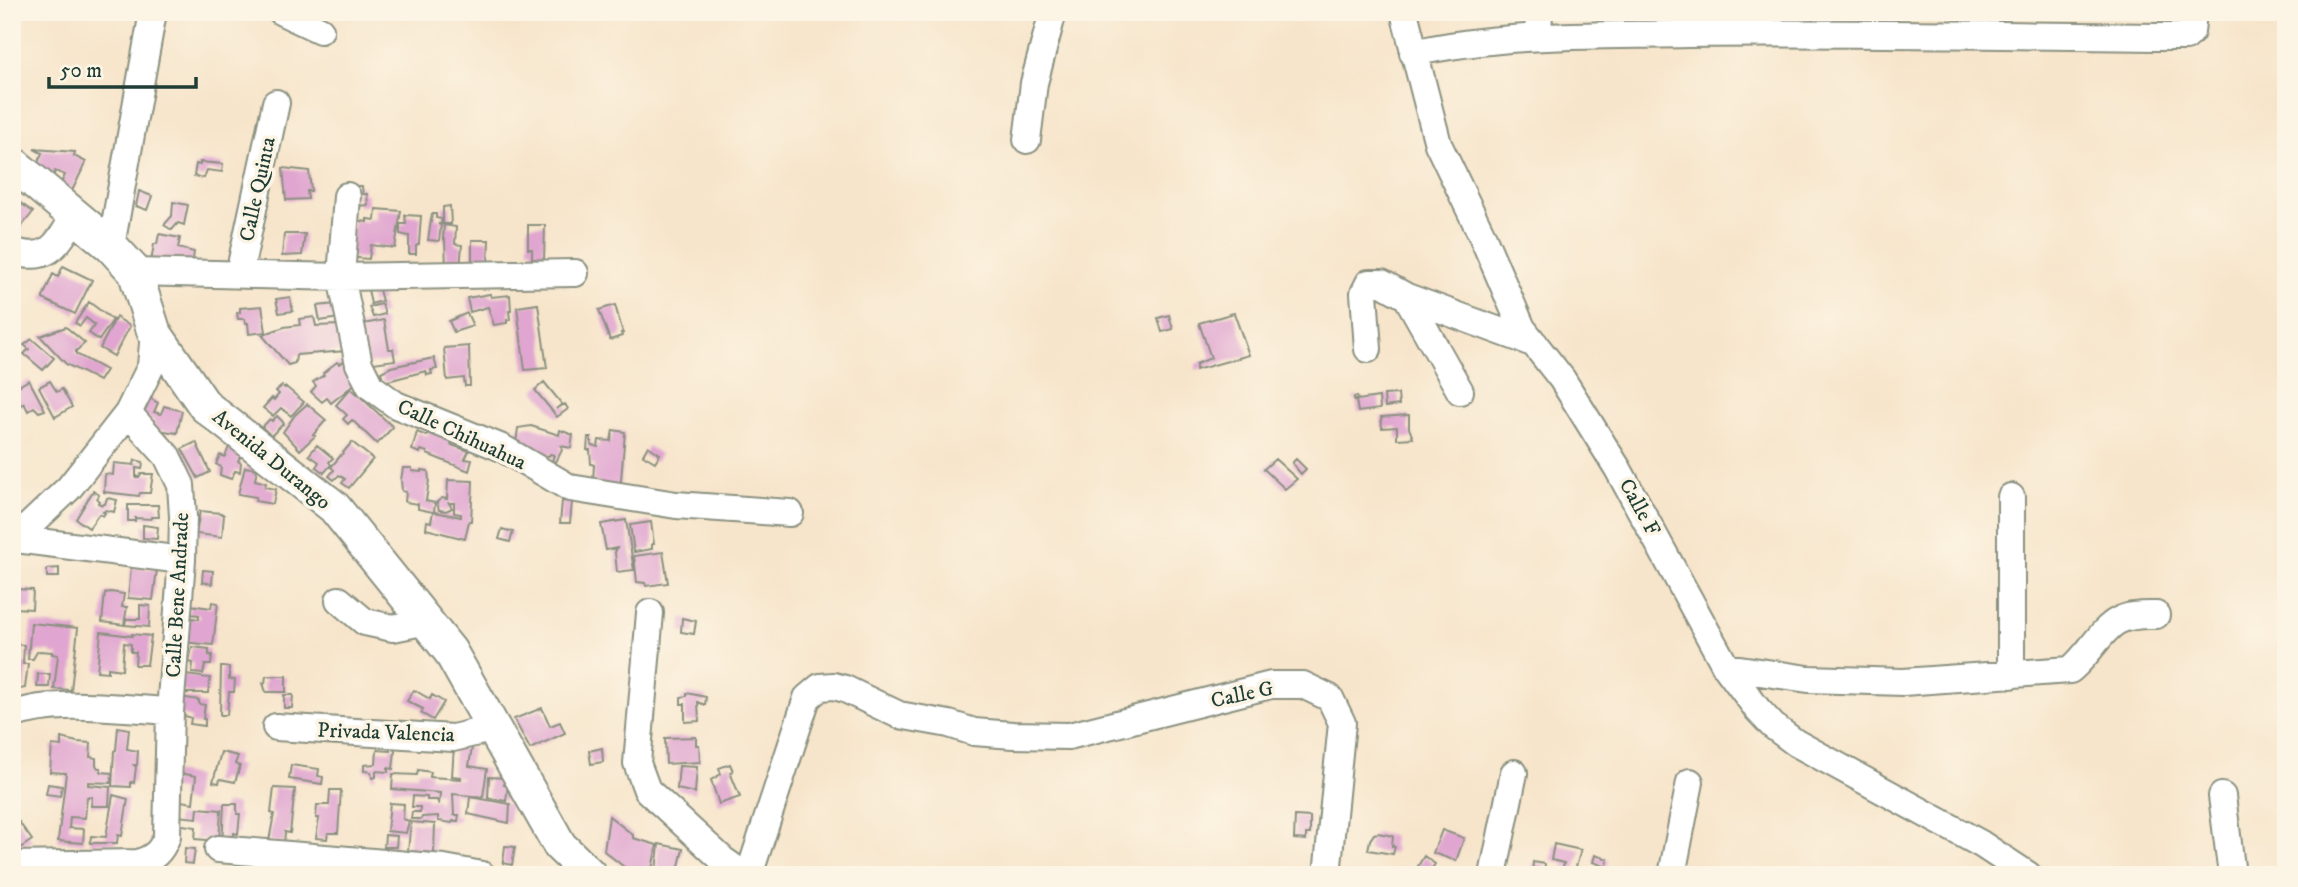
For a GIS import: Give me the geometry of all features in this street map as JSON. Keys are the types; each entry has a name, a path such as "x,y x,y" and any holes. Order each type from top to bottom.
{"main road":[{"name":"Avenida Durango","path":"12,163 110,246 135,272 154,332 205,406 334,507 450,651 560,846 590,875"}],"street":[{"path":"110,246 153,12"},
{"path":"282,12 320,30"},
{"path":"1027,140 1034,83 1053,12"},
{"name":"Calle F","path":"1404,12 1438,144 1481,233 1522,328 1562,379 1618,469 1726,667 1758,710 1773,726 1796,743 1981,844 2028,875"},
{"path":"1413,53 1538,24 1916,23 2186,37 2191,32 2193,12"},
{"name":"Calle Quinta","path":"239,274 276,103"},
{"name":"Calle Chihuahua","path":"347,195 341,277 359,364 370,386 396,405 502,448 570,488 676,505 790,513"},
{"path":"12,251 27,255 42,253 55,247 75,216"},
{"path":"135,272 341,277 575,273"},
{"path":"1368,349 1364,293 1369,283 1382,282 1407,297 1535,344"},
{"path":"1407,297 1460,391"},
{"path":"14,541 69,488 128,412 151,366 154,332"},
{"name":"Calle Bene Andrade","path":"12,865 138,863 154,858 167,836 170,711 182,560 181,485 167,456 128,412"},
{"path":"2011,497 2011,675"},
{"path":"14,541 182,560"},
{"path":"339,600 365,622 393,628 426,621"},
{"path":"650,613 637,763 647,790 723,860 747,875"},
{"path":"1726,667 1808,679 1903,682 2070,670 2118,618 2134,614 2156,615"},
{"name":"Calle G","path":"747,875 807,698 820,687 834,686 845,689 899,715 949,724 974,732 1069,736 1271,685 1304,685 1330,698 1342,723 1327,875"},
{"path":"12,715 34,708 61,706 170,711"},
{"name":"Privada Valencia","path":"276,727 453,738 495,728"},
{"path":"1493,875 1514,773"},
{"path":"1672,875 1690,782"},
{"path":"2222,796 2232,875"},
{"path":"218,849 482,875"}],"building":[{"path":"34,149 75,152 74,156 86,162 72,191 61,183 65,175 55,171 53,177 37,165 42,153"},
{"path":"200,162 223,164 222,172 207,170 204,178 194,176 196,164 200,165"},
{"path":"283,168 309,171 311,191 307,191 308,199 286,200"},
{"path":"356,186 362,186 363,194 367,194 368,205 358,206"},
{"path":"139,191 152,196 147,210 136,206"},
{"path":"12,197 33,212 17,232 12,229"},
{"path":"173,202 188,205 184,225 178,223 172,230 164,225 172,216"},
{"path":"450,206 451,224 443,224 443,207"},
{"path":"376,209 401,211 395,248 371,245 369,259 346,257 354,220 375,220"},
{"path":"432,214 442,219 441,224 438,224 441,225 439,241 428,240"},
{"path":"405,215 421,216 416,254 409,254 409,236 400,234 400,224 406,224"},
{"path":"444,225 456,227 455,244 462,245 460,268 446,268"},
{"path":"528,225 545,225 544,260 532,259 532,249 528,249"},
{"path":"159,234 180,238 178,248 194,252 192,266 151,262"},
{"path":"284,234 305,234 302,255 282,256"},
{"path":"472,240 489,240 488,263 472,262"},
{"path":"63,266 92,280 75,314 43,299 53,274 58,277"},
{"path":"368,289 379,290 382,301 371,304"},
{"path":"490,294 491,297 510,295 511,311 507,323 494,325 488,307 470,312 467,298"},
{"path":"290,297 293,311 279,313 276,299"},
{"path":"89,302 113,320 99,340 89,333 95,325 86,318 80,326 75,323"},
{"path":"336,304 339,318 320,321 317,306"},
{"path":"382,304 385,314 373,317 369,307"},
{"path":"538,304 547,368 525,370 517,307"},
{"path":"615,305 623,333 622,336 610,340 599,310"},
{"path":"262,306 266,332 249,334 248,323 245,319 238,319 237,313 240,308"},
{"path":"467,313 473,326 454,332 449,321"},
{"path":"1234,313 1249,355 1196,370 1196,364 1211,358 1199,323"},
{"path":"1169,315 1173,329 1162,332 1158,318"},
{"path":"116,317 130,326 114,356 100,348"},
{"path":"314,317 316,326 340,325 346,351 296,355 295,363 288,365 262,335 284,327 300,325 299,319"},
{"path":"384,320 389,349 393,349 395,360 367,364 358,325"},
{"path":"66,327 85,343 76,354 106,370 99,381 66,364 40,336"},
{"path":"32,339 54,358 43,370 24,354 29,349 24,345"},
{"path":"469,346 470,386 465,386 464,378 447,380 444,348"},
{"path":"434,358 437,369 431,370 432,374 427,375 426,371 384,382 381,372 391,367"},
{"path":"346,360 356,383 331,403 327,398 322,402 311,392 316,386 313,382 337,362 339,364"},
{"path":"29,380 45,410 39,412 34,407 28,411 24,403 19,406 12,393 12,390"},
{"path":"50,381 57,392 62,389 72,407 55,417 39,387"},
{"path":"544,382 562,404 556,409 565,404 568,409 557,417 535,390"},
{"path":"282,386 304,402 291,416 281,408 273,416 263,408 272,398 274,400 279,394 276,391"},
{"path":"351,388 393,427 377,444 352,420 348,424 343,419 347,415 336,405"},
{"path":"1398,394 1399,405 1385,407 1384,395"},
{"path":"1357,396 1358,400 1379,397 1380,409 1358,412 1356,400 1354,401"},
{"path":"148,397 158,403 154,412 161,414 164,406 182,411 177,433 152,429 154,421 138,414"},
{"path":"307,404 326,420 313,435 315,436 300,450 283,432"},
{"path":"1409,415 1409,428 1413,438 1397,439 1397,427 1382,428 1381,417"},
{"path":"277,416 284,423 271,436 262,427"},
{"path":"531,426 559,435 560,430 573,435 571,448 561,446 562,450 556,462 552,461 554,455 550,454 541,455 540,458 516,443 518,428"},
{"path":"430,430 455,438 451,445 469,451 465,459 472,460 469,471 427,452 412,450 417,432 427,436"},
{"path":"613,430 625,432 620,492 593,481 594,465 591,464 590,450 587,450 588,437 591,437 591,445 598,447 599,440 611,441"},
{"path":"196,442 210,472 198,478 182,449"},
{"path":"352,442 373,459 349,488 342,483 345,479 339,475 334,480 329,476 334,470 331,467"},
{"path":"230,444 242,454 238,461 241,463 240,472 235,471 231,479 220,475 221,467 216,464 220,455 225,457"},
{"path":"317,445 333,458 324,473 316,467 319,462 309,455"},
{"path":"648,446 660,454 655,462 643,455"},
{"path":"1275,459 1297,479 1285,489 1264,469"},
{"path":"1296,459 1306,469 1301,474 1292,463"},
{"path":"135,460 143,462 142,469 136,468 136,477 153,474 150,493 140,493 139,496 104,492 105,474 113,475 114,463 134,465"},
{"path":"245,467 257,469 255,480 266,483 265,487 276,489 273,504 238,494"},
{"path":"403,468 428,471 426,501 435,503 434,512 461,517 461,514 454,513 454,503 449,503 452,508 446,511 439,510 437,502 442,498 447,499 448,480 473,481 471,521 465,539 426,529 427,521 431,522 433,512 418,509 418,504 405,502 406,492 402,491 401,480"},
{"path":"93,491 99,495 98,503 102,505 107,498 117,500 114,512 106,510 103,516 99,514 89,528 76,519"},
{"path":"562,501 572,502 570,523 560,523"},
{"path":"128,505 158,505 159,517 128,521"},
{"path":"200,511 224,515 222,537 196,534"},
{"path":"626,520 634,570 617,572 617,548 606,550 601,524"},
{"path":"651,522 654,544 652,549 634,552 630,525"},
{"path":"143,525 158,527 157,539 143,538"},
{"path":"502,529 513,532 510,542 499,539"},
{"path":"663,552 668,583 646,586 645,583 637,582 634,556"},
{"path":"131,567 157,569 153,600 128,598"},
{"path":"59,568 59,577 47,577 47,569"},
{"path":"203,570 213,571 212,584 202,582"},
{"path":"15,589 33,590 32,609 14,608"},
{"path":"105,593 124,594 122,607 127,607 124,625 102,622"},
{"path":"212,602 218,603 213,645 182,642 183,617 199,619 199,615 189,614 190,605 211,608"},
{"path":"140,605 150,606 149,627 125,625 126,619 140,619"},
{"path":"682,618 696,621 694,634 681,632"},
{"path":"31,623 78,628 71,690 54,689 58,655 40,651 33,659 28,659"},
{"path":"101,632 151,636 147,665 135,665 136,652 131,652 131,644 124,643 122,670 108,668 108,672 97,671"},
{"path":"12,644 24,645 23,664 28,664 25,688 16,690 12,690"},
{"path":"192,647 209,649 209,655 212,655 211,665 205,665 203,674 192,673 193,663 189,662"},
{"path":"221,667 229,667 229,679 235,680 234,692 229,692 227,715 220,715"},
{"path":"38,674 50,674 49,687 37,687"},
{"path":"177,674 210,678 208,693 175,690"},
{"path":"266,676 286,676 286,692 266,692 263,683"},
{"path":"414,690 430,699 432,695 444,702 433,720 421,713 423,709 407,701"},
{"path":"687,693 706,697 705,705 698,702 699,721 685,722 685,704 681,704 681,697 687,696"},
{"path":"284,695 293,695 292,708 284,708"},
{"path":"174,696 199,700 199,704 205,705 205,726 190,724 191,718 172,714"},
{"path":"542,708 550,726 560,722 565,733 530,749 514,719"},
{"path":"118,727 129,729 127,749 138,751 137,765 134,765 134,783 131,782 131,787 112,786"},
{"path":"696,737 700,762 666,764 665,738"},
{"path":"61,738 91,743 90,757 96,758 96,765 101,768 101,772 112,773 111,783 88,782 88,785 110,787 109,806 91,806 92,797 87,797 85,818 70,817 69,828 84,829 83,843 58,841 66,773 50,772 52,745 61,746"},
{"path":"390,747 395,751 393,769 388,768 388,772 376,771 376,777 372,778 371,772 364,771 364,765 376,764 377,750 390,751"},
{"path":"454,747 472,748 469,766 487,769 483,797 453,794 454,815 459,815 458,821 452,823 438,821 438,816 411,819 412,812 420,812 420,807 412,807 413,796 437,800 439,805 440,793 392,789 393,774 417,775 418,770 431,772 430,777 461,779 452,776"},
{"path":"602,748 603,762 591,764 589,751"},
{"path":"221,752 238,756 235,764 240,766 235,782 220,779 219,783 213,782"},
{"path":"730,764 733,771 730,772 740,797 719,804 711,780 721,774 719,768"},
{"path":"291,765 319,769 318,776 323,777 322,784 289,779"},
{"path":"679,766 697,767 695,793 677,789"},
{"path":"174,772 196,776 193,803 181,801 181,790 172,789"},
{"path":"489,777 506,778 506,801 488,798"},
{"path":"48,784 62,786 60,796 46,794"},
{"path":"274,788 295,789 290,833 285,832 284,843 269,841 274,814 271,813"},
{"path":"330,790 341,790 338,833 328,833 327,839 316,838 319,818 316,818 317,805 329,805"},
{"path":"113,795 128,799 122,836 118,835 117,843 90,843 91,836 106,837"},
{"path":"470,797 510,804 509,823 468,814"},
{"path":"390,803 404,804 403,819 409,821 406,833 387,831"},
{"path":"224,804 237,804 237,814 240,814 238,834 234,833 233,846 222,845"},
{"path":"198,808 221,810 219,841 195,839 196,827 176,824 177,816 197,818"},
{"path":"609,816 633,835 633,838 657,845 651,874 632,868 630,873 627,873 628,870 604,851"},
{"path":"1295,816 1310,817 1310,834 1306,834 1306,840 1294,839"},
{"path":"16,818 32,840 12,857 12,820"},
{"path":"411,822 435,824 434,853 408,851"},
{"path":"1442,830 1464,838 1456,861 1433,853"},
{"path":"1378,833 1393,836 1393,854 1368,850 1370,840"},
{"path":"385,835 397,836 396,847 384,847"},
{"path":"659,844 683,849 677,875 661,875 661,872 656,871"},
{"path":"1554,844 1581,850 1575,870 1563,867 1564,863 1551,860"},
{"path":"505,846 515,847 512,865 503,863"},
{"path":"185,848 195,849 193,864 184,863"},
{"path":"1595,855 1608,859 1607,867 1593,862"},
{"path":"1424,856 1435,864 1429,873 1418,866"},
{"path":"1533,862 1545,864 1544,875 1532,875"},
{"path":"265,870 289,871 288,875 264,875"}]}
